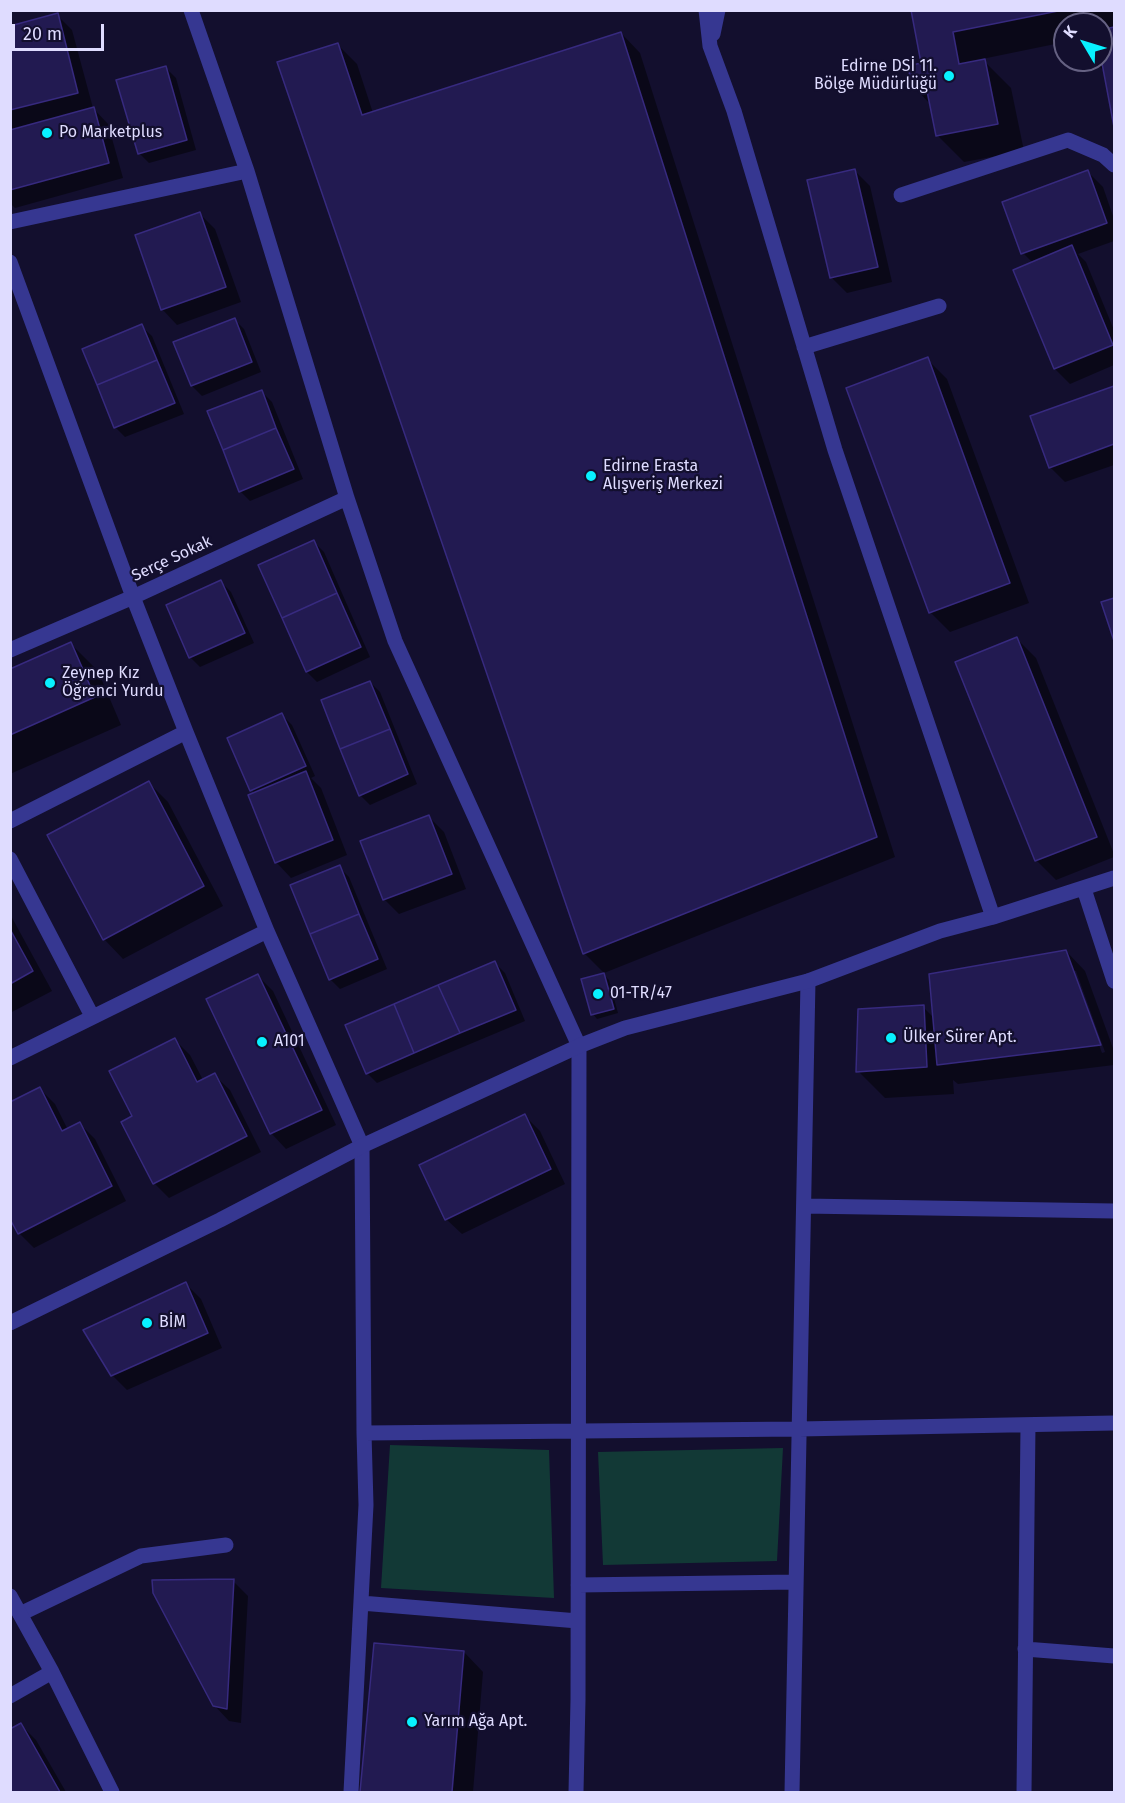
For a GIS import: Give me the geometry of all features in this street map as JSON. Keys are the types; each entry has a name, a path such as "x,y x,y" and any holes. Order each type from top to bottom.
{"street":[{"path":"191,10 247,171 347,498 395,641 579,1046 576,1792"},
{"path":"706,10 710,46 734,111 835,450 993,917"},
{"path":"710,46 718,10"},
{"path":"901,195 1068,140 1103,155 1114,165"},
{"path":"10,222 247,171"},
{"path":"10,262 186,732 267,931 362,1146 366,1505 351,1792"},
{"path":"804,347 939,306"},
{"name":"Serçe Sokak","path":"10,650 134,597 347,498"},
{"path":"10,821 186,732"},
{"path":"10,859 92,1016"},
{"path":"10,1323 220,1220 362,1146 579,1046 626,1028 808,981 940,931 993,917 1114,878"},
{"path":"1084,889 1114,981"},
{"path":"10,1058 267,931"},
{"path":"792,1792 808,981"},
{"path":"804,1206 1114,1211"},
{"path":"364,1433 799,1430 1114,1423"},
{"path":"1024,1792 1028,1425"},
{"path":"20,1614 141,1556 226,1545"},
{"path":"578,1585 796,1582"},
{"path":"10,1596 52,1672 112,1792"},
{"path":"361,1603 578,1621"},
{"path":"1025,1649 1114,1656"},
{"path":"10,1696 52,1672"}],"green space":[{"path":"390,1445 549,1450 554,1598 381,1588"},
{"path":"783,1448 777,1561 603,1565 598,1452"}],"building":[{"name":"Edirne DSİ 11. Bölge Müdürlüğü","path":"911,10 1063,10 953,32 959,64 985,59 998,124 936,136 926,86 912,88 908,66 921,63"},
{"path":"58,13 78,93 10,110 10,26"},
{"path":"1113,27 1114,127 1104,72 1113,72"},
{"name":"Edirne Erasta Alışveriş Merkezi","path":"621,32 877,837 583,954 277,62 338,43 362,115"},
{"path":"166,66 187,140 138,154 116,80"},
{"path":"94,107 109,163 10,190 10,130"},
{"path":"855,169 878,267 830,278 807,180"},
{"path":"1088,170 1107,223 1021,254 1002,202"},
{"path":"200,212 226,287 161,310 135,235"},
{"path":"1072,245 1113,345 1054,369 1013,270"},
{"path":"235,318 252,362 191,386 173,342"},
{"path":"142,324 157,360 97,385 82,349"},
{"path":"928,357 1010,583 929,613 846,388"},
{"path":"157,360 175,403 114,428 97,385"},
{"path":"1114,386 1114,444 1049,468 1030,416"},
{"path":"262,390 276,428 223,450 207,411"},
{"path":"276,428 294,469 239,492 223,450"},
{"path":"314,540 337,593 282,618 258,565"},
{"path":"221,580 245,633 189,658 166,605"},
{"path":"337,593 361,647 306,672 282,618"},
{"path":"1114,598 1114,641 1101,602"},
{"path":"1017,637 1097,837 1035,861 955,662"},
{"name":"Zeynep Kız Öğrenci Yurdu","path":"71,642 95,697 10,735 10,669"},
{"path":"370,681 390,729 340,749 321,700"},
{"path":"282,713 306,766 250,791 227,738"},
{"path":"390,729 408,774 359,796 340,749"},
{"path":"306,771 333,840 275,863 248,795"},
{"path":"149,781 204,886 103,940 47,835"},
{"path":"429,815 452,874 383,900 360,841"},
{"path":"340,865 359,914 310,934 290,885"},
{"path":"359,914 378,959 329,980 310,934"},
{"path":"10,929 33,971 10,984"},
{"path":"1066,950 1101,1045 937,1065 929,974"},
{"path":"495,961 516,1010 460,1033 438,985"},
{"name":"01-TR/47","path":"604,973 614,1009 591,1015 581,979"},
{"path":"258,974 322,1110 270,1134 206,999"},
{"path":"438,985 460,1033 414,1053 394,1004"},
{"path":"394,1004 414,1053 366,1074 345,1025"},
{"name":"Ülker Sürer Apt.","path":"924,1005 927,1067 856,1072 858,1009"},
{"path":"175,1038 197,1082 215,1073 247,1136 153,1184 121,1122 132,1116 109,1071"},
{"path":"40,1087 62,1131 80,1122 112,1186 18,1234 10,1219 10,1102"},
{"path":"525,1114 551,1169 445,1220 419,1165"},
{"path":"186,1282 208,1333 111,1376 83,1330"},
{"path":"234,1579 227,1709 213,1706 153,1593 152,1580"},
{"name":"Yarım Ağa Apt.","path":"374,1643 464,1651 452,1792 360,1792"},
{"path":"21,1723 60,1792 10,1792 10,1729"}],"place":[{"name":"Edirne DSİ 11. Bölge Müdürlüğü","path":"949,76"},
{"name":"Po Marketplus","path":"47,133"},
{"name":"Edirne Erasta Alışveriş Merkezi","path":"591,476"},
{"name":"Zeynep Kız Öğrenci Yurdu","path":"50,683"},
{"name":"01-TR/47","path":"598,994"},
{"name":"Ülker Sürer Apt.","path":"891,1038"},
{"name":"A101","path":"262,1042"},
{"name":"BİM","path":"147,1323"},
{"name":"Yarım Ağa Apt.","path":"412,1722"}]}
